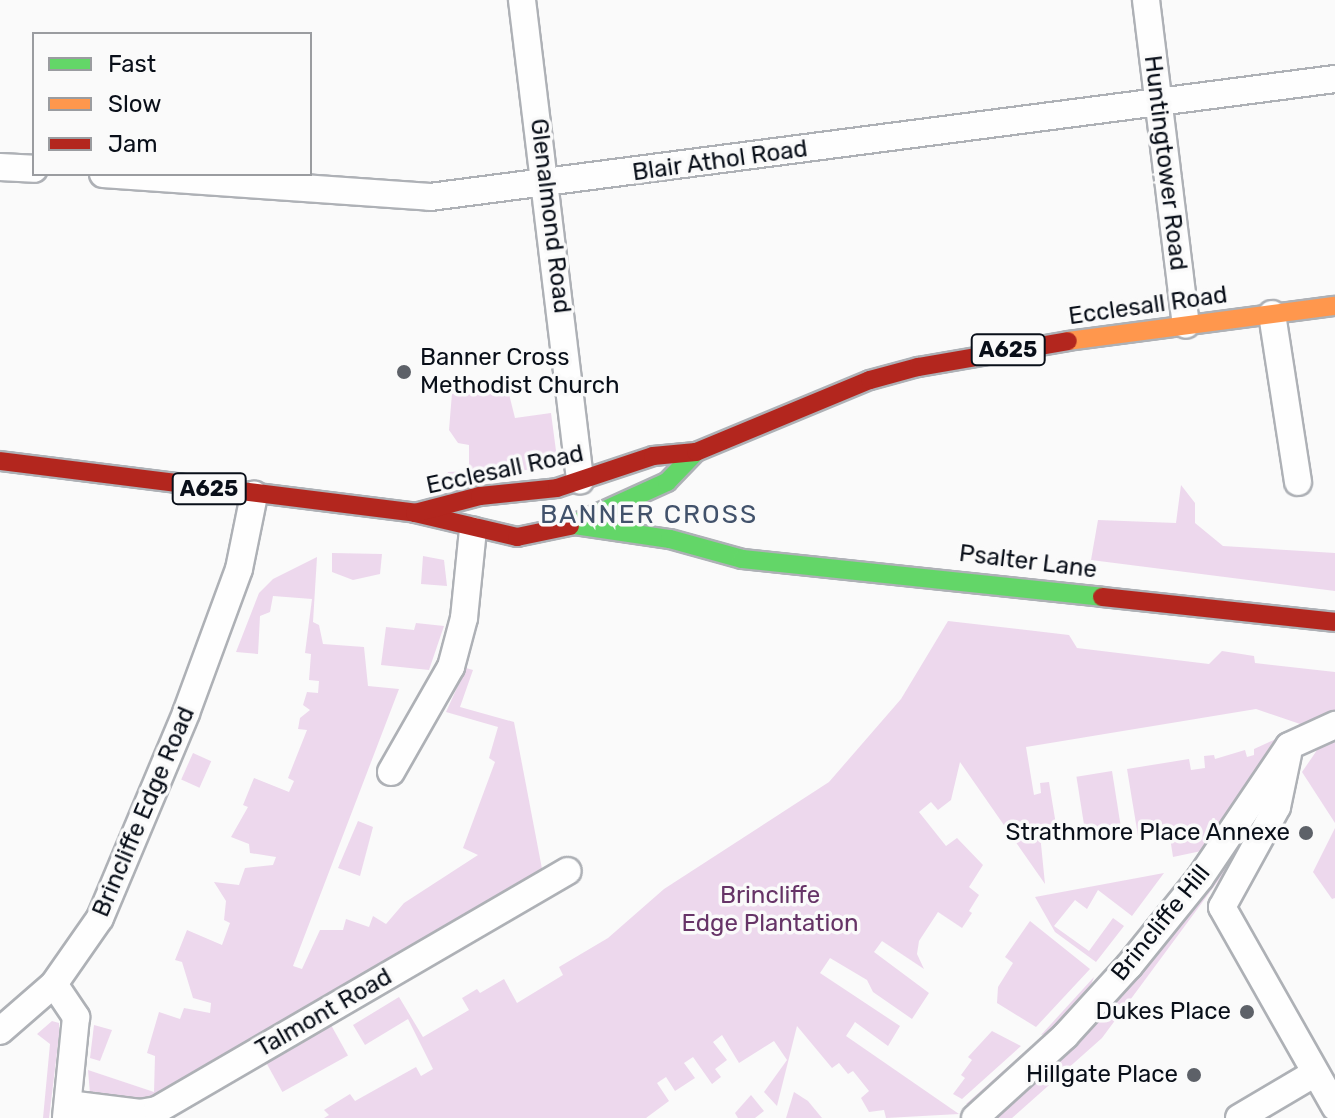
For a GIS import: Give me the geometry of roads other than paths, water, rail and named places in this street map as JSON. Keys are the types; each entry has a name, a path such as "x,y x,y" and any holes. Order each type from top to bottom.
{"main road":[{"name":"Ecclesall Road","path":"415,513 480,496 580,481 653,456 696,452 870,380 918,367 1186,325 1335,306"},
{"name":"Ecclesall Road","path":"517,537 577,525 667,482 696,452"},
{"name":"A625","path":"0,461 415,513"},
{"name":"Psalter Lane","path":"415,513 577,525 670,539 715,555"},
{"path":"415,513 473,530 576,546"},
{"name":"Psalter Lane","path":"668,560 715,555 1335,622"}],"street":[{"name":"Glenalmond Road","path":"522,0 548,185 580,481"},
{"name":"Huntingtower Road","path":"1146,0 1186,325"},
{"name":"Blair Athol Road","path":"131,176 430,197 548,185 1156,100 1335,79"},
{"path":"0,167 32,169"},
{"path":"1272,314 1298,482"},
{"name":"Brincliffe Edge Road","path":"0,1031 54,984 100,918 186,713 239,569 254,495"},
{"path":"391,772 451,667 464,618 473,530"},
{"path":"1335,725 1289,746 1277,807 1222,907 1335,1107"},
{"name":"Brincliffe Hill","path":"975,1118 1065,1036 1129,966 1200,878 1289,746"},
{"name":"Talmont Road","path":"67,1111 140,1113 157,1110 568,871"},
{"path":"54,984 76,1017 67,1111"},
{"path":"1239,1118 1315,1073"}],"place":[{"name":"Banner Cross Methodist Church","path":"404,372"},
{"name":"Strathmore Place Annexe","path":"1306,833"},
{"name":"Dukes Place","path":"1247,1012"},
{"name":"Hillgate Place","path":"1194,1075"}],"district":[{"name":"BANNER CROSS","path":"649,515"}],"park label":[{"name":"Brincliffe Edge Plantation","path":"770,910"}]}
